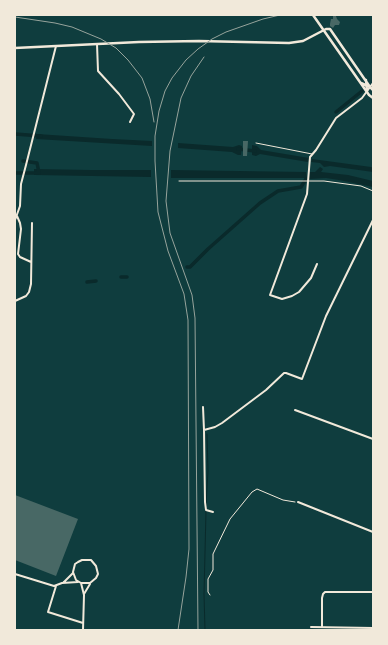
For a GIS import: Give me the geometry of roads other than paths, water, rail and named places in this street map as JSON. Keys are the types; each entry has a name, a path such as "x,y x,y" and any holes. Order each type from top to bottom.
{"street":[{"path":"313,15 369,95 373,98"},
{"path":"15,48 199,41 295,43 330,29 373,90"},
{"path":"96,44 98,71 122,97 134,114 130,122"},
{"path":"15,220 20,206 21,184 56,46"},
{"path":"361,83 366,82"},
{"path":"366,82 367,91"},
{"path":"317,264 311,278 299,292 282,299 270,295 307,194 310,157 336,118 362,98 373,83"},
{"path":"17,216 21,229 18,254 20,257 31,262"},
{"path":"204,430 222,423 266,390 284,373 302,379 326,316 373,220"},
{"path":"15,301 22,299 29,292 31,284 32,223"},
{"path":"203,407 206,510 213,512"},
{"path":"295,410 373,439"},
{"path":"298,502 373,532"},
{"path":"15,574 56,586 62,583 73,572 75,564 86,559 91,560 96,566 98,574 94,581 90,583 84,595"},
{"path":"73,572 74,576 80,583 84,595 83,630"},
{"path":"62,583 90,583"},
{"path":"56,586 48,612 83,622"},
{"path":"322,627 322,594 325,592 373,592"},
{"path":"311,627 373,628"}],"lane":[{"path":"256,143 312,154"},
{"path":"179,181 308,180 361,186 373,191"}],"water":[{"path":"37,134 152,141 152,146 36,139"},
{"path":"178,143 233,147 239,145 242,146 241,155 232,152 178,148"},
{"path":"252,145 257,146 261,150 309,158 308,162 260,154 256,156 252,155"},
{"path":"312,159 371,167 373,168 373,172 330,166 324,167 320,163 311,162"},
{"path":"320,167 323,169 321,172 348,175 373,181 373,187 326,178 309,179 309,172 315,172"},
{"path":"34,169 151,170 151,177 34,175"},
{"path":"171,170 306,172 307,178 171,178"}],"waterway":[{"path":"336,112 362,91"},
{"path":"15,134 41,136"},
{"path":"238,149 255,151"},
{"path":"23,161 37,163 39,173"},
{"path":"15,173 38,173"},
{"path":"187,267 190,267 260,203 278,191 301,187 306,179"},
{"path":"121,277 127,277"},
{"path":"87,282 96,281"},
{"path":"206,506 208,471 207,434"},
{"path":"205,630 204,594 206,511"}],"railway":[{"path":"178,630 189,549 188,320 184,294 168,251 158,212 155,136 159,111 165,91 172,78 186,60 198,49 212,39 226,32 263,19 280,15"},
{"path":"15,17 72,27 101,39 116,48 128,60 142,78 150,99 154,122"},
{"path":"198,630 195,318 192,295 170,233 166,201 170,151 181,98 191,76 204,57"}]}
